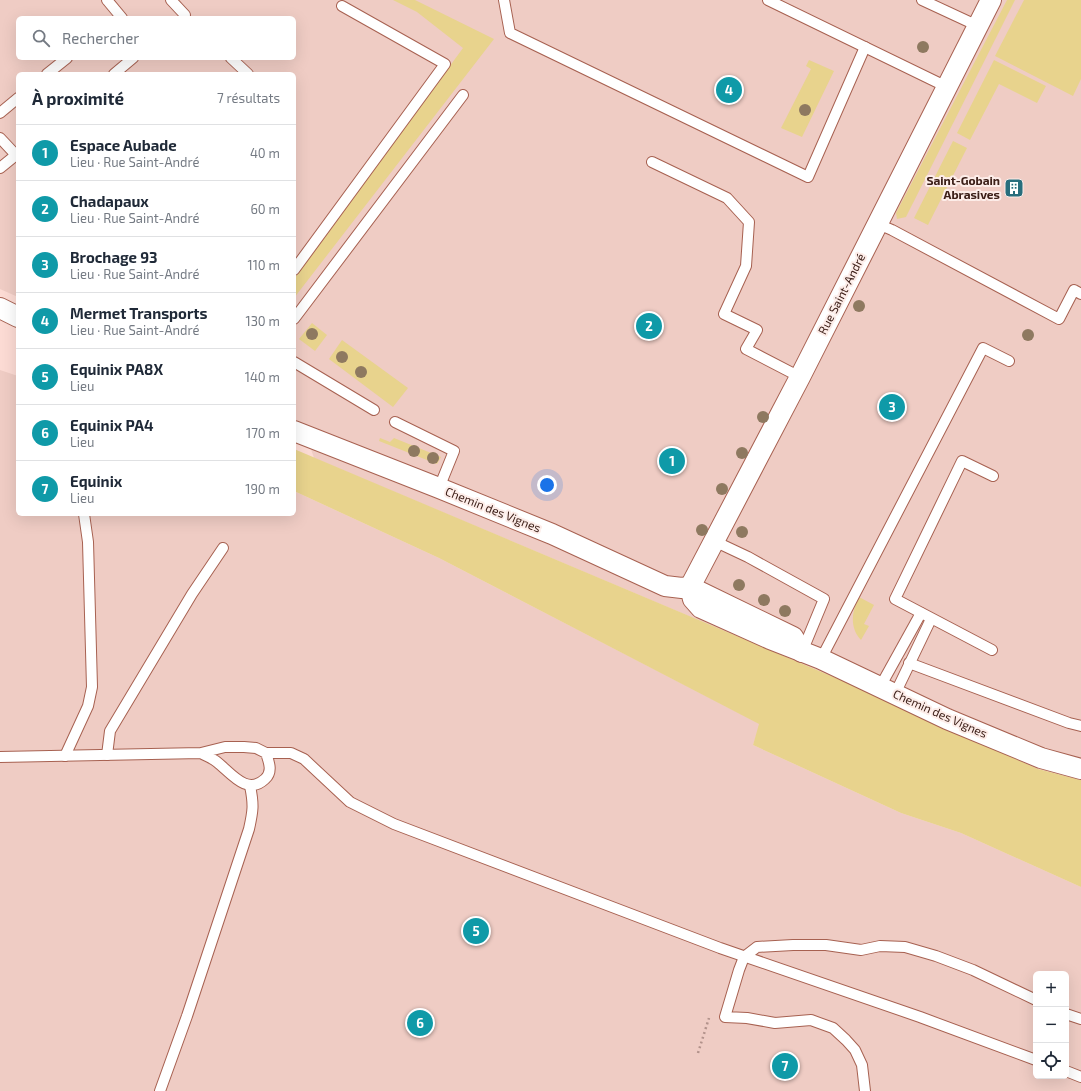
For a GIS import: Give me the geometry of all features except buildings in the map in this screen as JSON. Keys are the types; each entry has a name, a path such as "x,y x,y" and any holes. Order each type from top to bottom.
{"street":[{"name":"Rue Saint-André","path":"690,586 800,377 991,0"},
{"path":"0,308 16,316"},
{"name":"Chemin des Vignes","path":"296,432 552,534 665,586 682,588 690,586 793,637 802,652 821,659 947,719 1041,758 1081,769"}],"lane":[{"path":"107,0 120,16"},
{"path":"171,0 184,16"},
{"path":"504,0 510,33 808,177 865,47"},
{"path":"768,0 947,87"},
{"path":"922,0 938,3 978,26"},
{"path":"296,267 445,64 342,6"},
{"path":"50,72 64,60"},
{"path":"116,72 131,60"},
{"path":"233,60 246,72"},
{"path":"296,316 463,95"},
{"path":"0,113 16,100"},
{"path":"0,138 16,153"},
{"path":"0,168 16,155"},
{"path":"652,162 727,198 749,222 746,266 724,314 757,330 746,349 800,377"},
{"path":"878,224 1059,319 1074,290 1081,294"},
{"path":"821,659 983,348 1009,361"},
{"path":"296,363 374,410"},
{"path":"395,422 454,451 439,488"},
{"path":"992,650 895,600 962,461 993,476"},
{"path":"65,756 88,706 92,687 88,542 84,516"},
{"path":"714,541 748,557 824,599 802,652"},
{"path":"107,755 110,731 192,594 223,548"},
{"path":"888,690 921,613"},
{"path":"888,690 909,663 931,619"},
{"path":"909,663 1069,723 1081,726"},
{"path":"0,757 200,753 225,747 256,748 266,753 291,753 304,759 350,802 394,824 744,957 936,1023 1033,1059"},
{"path":"200,753 215,761 239,781 250,786 261,783 268,776 270,765 266,753"},
{"path":"160,1091 187,1016 253,811 250,786"},
{"path":"864,1091 862,1065 855,1050 833,1028 811,1020 775,1023 726,1016 744,957 757,947 826,945 861,950 880,946 905,947 936,956 973,970 1033,999"},
{"path":"1069,1015 1081,1019"},
{"path":"1069,1072 1081,1077"}],"shaded area":[{"path":"0,0 1081,0 1081,780 1038,769 843,681 314,458 302,423 296,421 296,72 16,72 16,296 0,289"},
{"path":"393,0 415,0 494,39 296,295 296,276 463,48 417,12"},
{"path":"1007,0 1015,0 906,217 897,219 896,213"},
{"path":"1024,0 1081,0 1081,79 1073,96 995,56"},
{"path":"809,60 834,71 802,137 781,128 811,69 806,66"},
{"path":"994,60 1046,86 1037,103 999,84 970,140 957,133"},
{"path":"953,141 967,148 928,225 914,218"},
{"path":"312,323 327,335 315,351 299,339"},
{"path":"342,340 408,388 393,407 329,359"},
{"path":"0,370 16,375 16,516 296,516 296,492 439,558 760,724 753,745 901,813 961,833 1081,887 1081,1091 0,1091"},
{"path":"380,438 390,442 394,438 441,457 437,464 379,441"},
{"path":"296,450 843,681 1038,769 1081,780 1081,887 961,833 901,813 753,745 759,724 439,558 296,492"},
{"path":"859,597 874,605 864,624 869,626 861,640 857,635 853,624 853,613"}],"place":[{"name":"Mermet Transports","path":"729,90"},
{"name":"Saint-Gobain Abrasives","path":"1014,188"},
{"name":"Chadapaux","path":"649,326"},
{"name":"Brochage 93","path":"892,407"},
{"name":"Espace Aubade","path":"672,461"},
{"name":"Equinix PA8X","path":"476,931"},
{"name":"Equinix PA4","path":"420,1023"},
{"name":"Equinix","path":"785,1066"}]}
